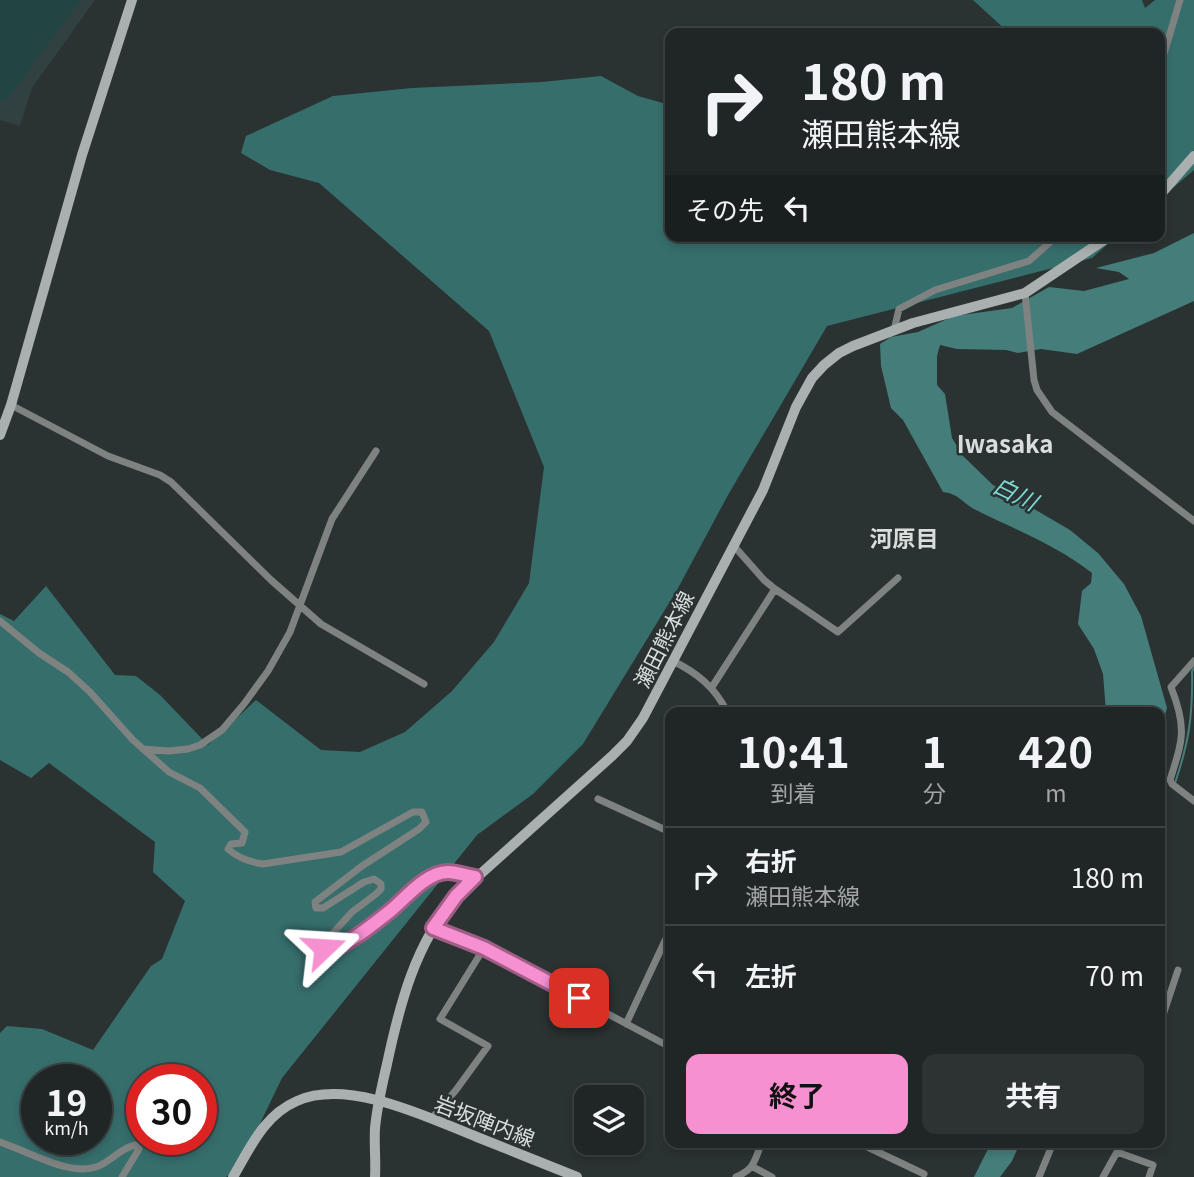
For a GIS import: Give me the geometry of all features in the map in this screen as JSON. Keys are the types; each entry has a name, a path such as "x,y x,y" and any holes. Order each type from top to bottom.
{"main road":[{"path":"0,435 11,405 82,155 132,0"},
{"path":"1165,188 1194,156"},
{"name":"瀬田熊本線","path":"375,1177 379,1101 404,992 423,942 448,905 475,877 592,775 627,740 643,718 762,490 796,407 812,378 839,353 894,330 1025,296 1102,242"},
{"name":"岩坂陣内線","path":"233,1177 260,1130 277,1114 297,1101 318,1095 344,1095 379,1101 577,1177"}],"street":[{"path":"1165,50 1180,0"},
{"path":"894,330 900,309 935,290 1029,261 1050,242"},
{"path":"1025,296 1034,380 1037,390 1052,412 1194,521"},
{"path":"11,405 108,456 160,475 171,482 300,606 343,639 425,684"},
{"path":"142,748 188,749 211,739 244,704 268,671 289,632 332,519 376,451"},
{"path":"734,546 764,580 838,632 898,578"},
{"path":"712,687 775,589"},
{"path":"0,621 39,653 68,672 169,772 200,788 220,806 245,832 242,843 231,844 228,849 236,856 253,863 294,860 341,852 413,812 426,816 426,822 419,830 353,872 315,902 316,908 323,908 364,882 374,879 381,884 381,889 352,912 333,932 324,943 324,948 330,950 344,945 420,884 437,875 447,872 475,877"},
{"path":"673,661 692,671 712,687 724,707"},
{"path":"1194,661 1171,687 1183,723 1180,751 1170,780 1194,801"},
{"path":"598,799 665,830"},
{"path":"433,928 484,948 665,1044"},
{"path":"626,1024 665,941"},
{"path":"431,1119 488,1046 440,1018 484,948"},
{"path":"1165,1009 1178,970"},
{"path":"0,1142 65,1167 88,1169 100,1166 129,1146 135,1145 139,1149 122,1177"},
{"path":"736,1177 753,1167 760,1148"},
{"path":"869,1148 924,1174"},
{"path":"1039,1177 1051,1148"},
{"path":"1103,1177 1118,1148"},
{"path":"1117,1152 1153,1165 1149,1177"},
{"path":"753,1167 772,1177"}],"shaded area":[{"path":"0,0 95,0 32,88 20,126 0,120"},
{"path":"0,0 81,0 8,98 0,103"},
{"path":"973,0 1142,0 1145,8 1155,0 1194,0 1194,170 1165,195 1165,28 1004,28"},
{"path":"601,76 638,96 665,104 665,242 1110,242 1092,258 827,326 728,495 677,590 583,744 533,794 477,835 282,1078 254,1136 231,1173 226,1177 0,1177 0,1033 7,1026 42,1029 93,1050 151,966 162,959 185,901 153,872 155,842 49,763 31,778 0,760 0,614 14,621 46,586 115,675 136,676 160,695 208,745 256,700 321,750 360,752 405,732 452,691 494,642 529,583 544,467 489,331 319,183 270,170 241,153 246,136 333,96"},
{"path":"1194,233 1194,301 1077,354 1041,349 1018,353 1006,350 957,349 940,345 937,356 937,385 945,394 952,438 963,456 993,485 1070,530 1098,553 1124,584 1141,616 1167,708 1165,715 1165,707 1106,707 1103,674 1094,649 1078,624 1082,591 1091,583 1092,573 1050,546 943,492 903,420 891,408 881,366 880,344 891,337 918,332 954,316 1012,308 1049,287 1084,291 1129,279 1119,272 1096,268 1154,253"},
{"path":"988,1148 1018,1148 1000,1177 974,1177"}],"waterway":[{"path":"1175,783 1189,728 1194,668"}],"district":[{"name":"Iwasaka","path":"1005,442"},
{"name":"河原目","path":"904,537"}],"route":[{"path":"324,948 330,950 344,945 420,884 437,875 447,872 475,877 440,915 433,928 484,948 579,998"}],"water label":[{"name":"白川","path":"1016,492"}]}
